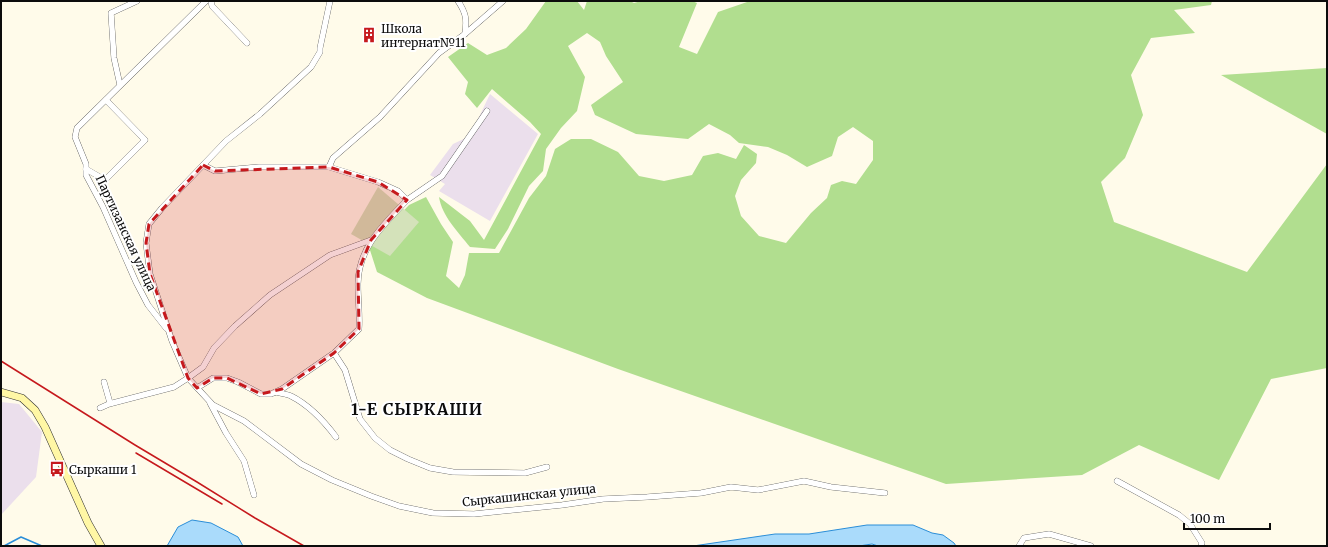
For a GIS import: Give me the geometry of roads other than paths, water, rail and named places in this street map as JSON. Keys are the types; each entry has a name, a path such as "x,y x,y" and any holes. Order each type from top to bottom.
{"street":[{"path":"120,85 114,58 111,13 137,1"},
{"name":"Партизанская улица","path":"168,330 148,305 136,282 104,207 86,175 86,164 75,137 77,128 206,1"},
{"path":"211,1 212,6 247,44"},
{"path":"168,330 150,274 146,243 149,224 162,208 226,141 260,114 311,67 320,52 330,1"},
{"path":"458,1 464,9 467,21 465,34"},
{"path":"329,167 333,158 380,117 439,53 465,34 503,1"},
{"path":"86,169 105,180 145,140 106,100"},
{"path":"197,388 213,378 227,378 261,394 271,394 282,389 334,353 359,329 360,313 358,272 363,254 371,240 407,200 442,176 487,110"},
{"path":"204,165 214,171 259,167 329,167 378,182 398,192 407,200"},
{"path":"100,408 110,403 174,387 203,367 214,348 235,326 270,295 330,255 371,240"},
{"name":"Сыркашинская улица","path":"168,330 188,378 213,405 244,421 302,464 332,480 399,506 432,513 474,514 562,505 602,498 647,497 701,493 731,487 758,490 804,481 885,493"},
{"path":"334,353 345,370 360,419 374,438 390,450 430,468 453,472 525,473 547,467"},
{"path":"104,382 110,403"},
{"path":"1,392 22,398 35,410 45,427 88,523 101,546"},
{"path":"275,392 289,395 299,401 324,421 336,437"},
{"path":"208,399 226,433 244,462 254,495"},
{"path":"1117,481 1179,515 1190,524 1202,543 1201,546"},
{"path":"1019,546 1024,538 1049,534 1091,546"}],"water":[{"path":"192,520 211,523 238,537 243,546 167,546 178,527"},
{"path":"867,525 913,525 932,533 943,535 956,546 878,546 872,544 859,546 693,546 775,534 809,534"}],"waterway":[{"path":"4,546 21,537 42,546"}],"railway":[{"path":"1,361 135,445 304,546"},
{"path":"136,453 222,504"}],"place":[{"name":"Школа интернат№11","path":"369,35"},
{"name":"Сыркаши 1","path":"57,469"}],"district":[{"name":"1-Е СЫРКАШИ","path":"417,409"}]}
